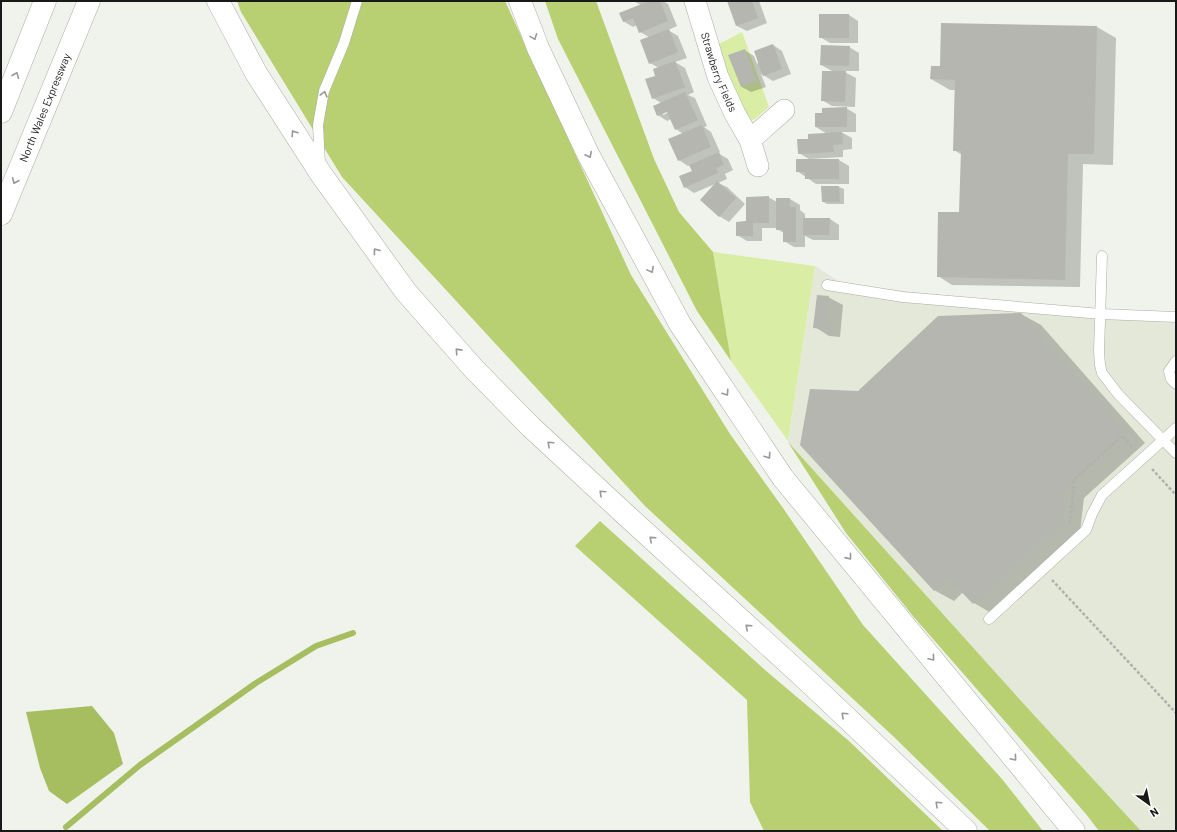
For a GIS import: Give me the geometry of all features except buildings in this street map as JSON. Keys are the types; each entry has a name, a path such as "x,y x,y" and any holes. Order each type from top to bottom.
{"highway":[{"path":"1,112 45,1"},
{"path":"218,1 256,73 321,174 406,292 474,369 578,471 810,683 966,831"},
{"path":"520,1 538,48 588,154 680,324 783,478 1074,831"},
{"name":"North Wales Expressway","path":"1,214 86,8"}],"street":[{"name":"Strawberry Fields","path":"694,1 718,77 750,140 758,166"},
{"path":"750,140 784,110"}],"lane":[{"path":"321,174 318,125 324,91 344,43 357,1"},
{"path":"1102,256 1099,352 1102,373 1118,394 1176,453"},
{"path":"827,285 903,297 1101,314 1176,316"},
{"path":"1176,361 1169,371 1171,379 1176,384"},
{"path":"989,619 1086,530 1102,495 1176,428"}],"path":[{"path":"1043,569 1176,712"}],"shaded area":[{"path":"237,1 505,1 631,275 730,434 783,508 863,625 1002,779 1043,831 990,831 894,737 645,506 342,177 241,12"},
{"path":"545,1 596,1 654,159 679,212 713,252 731,361 697,311 558,39"},
{"path":"742,32 769,107 749,122 715,46"},
{"path":"713,252 815,266 788,441 731,361"},
{"path":"815,266 843,284 1101,314 1176,320 1176,831 1099,831 1086,814 913,616 846,533 788,442"},
{"path":"788,442 1032,713 1141,831 1099,831 1086,814 913,616 846,533"},
{"path":"600,521 765,670 849,741 943,831 764,831 750,802 747,700 575,546"},
{"path":"92,706 114,733 123,764 67,804 49,791 40,768 26,712"}],"waterway":[{"path":"66,827 140,765 256,683 316,646 353,633"}]}
